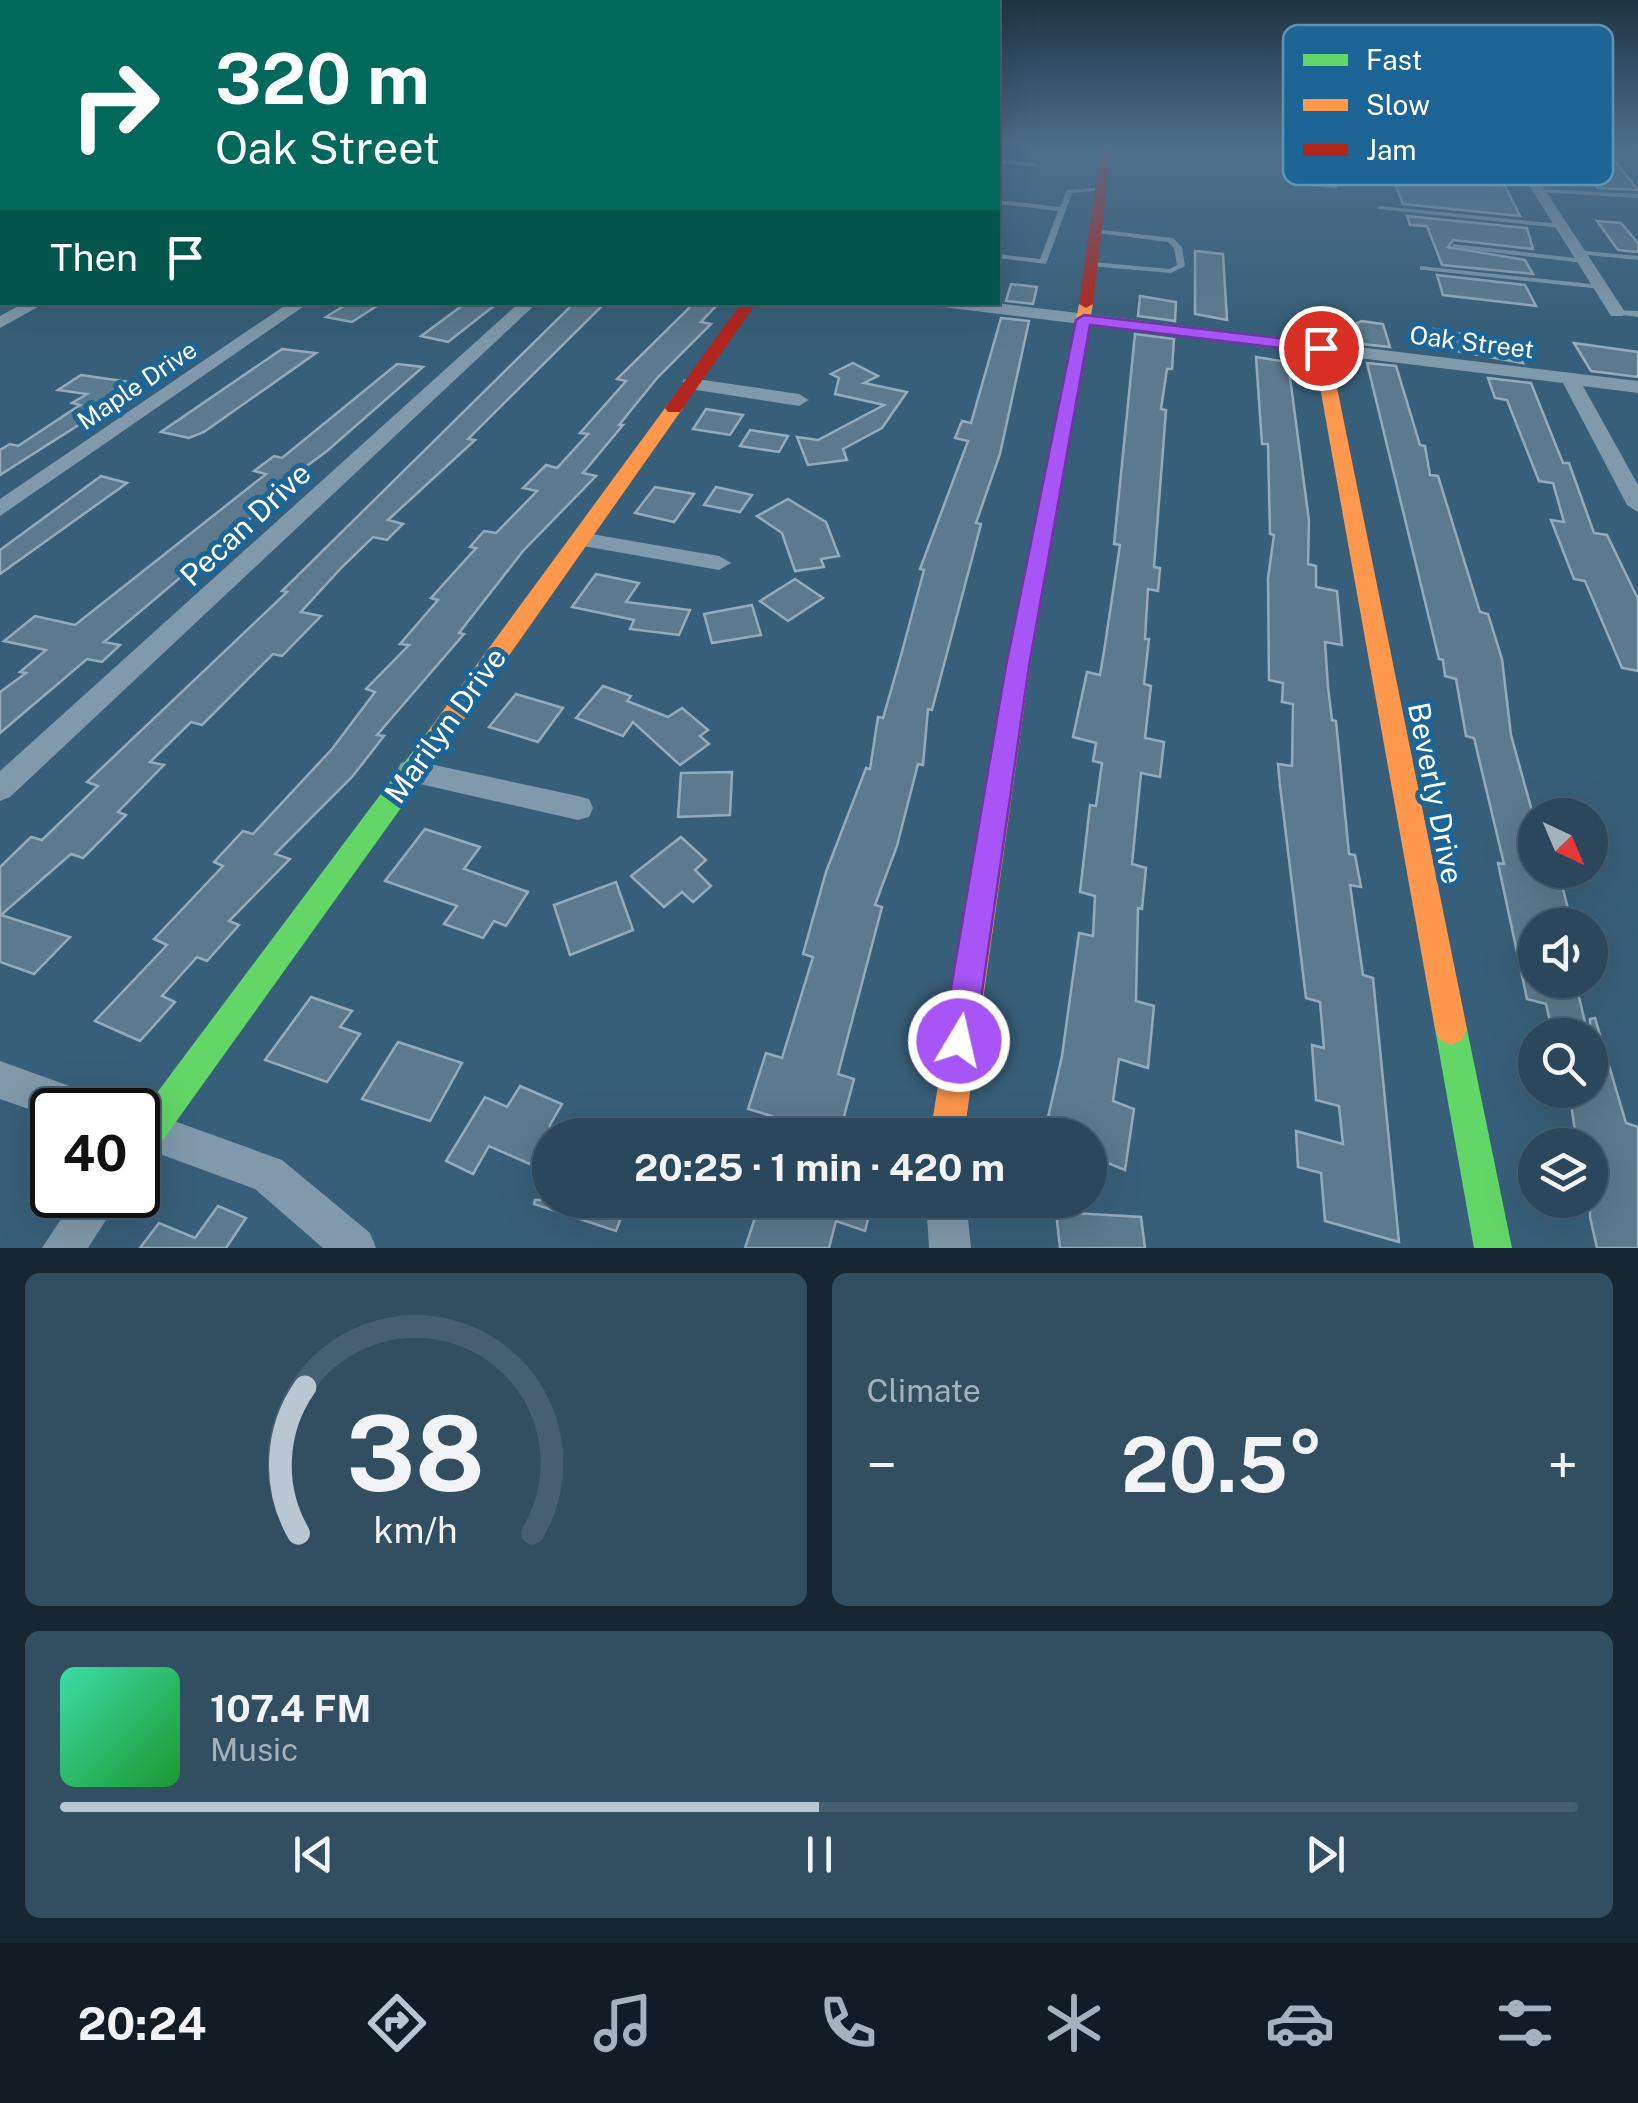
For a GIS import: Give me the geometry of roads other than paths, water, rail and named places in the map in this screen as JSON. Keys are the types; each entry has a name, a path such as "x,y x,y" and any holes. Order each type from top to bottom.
{"street":[{"path":"950,1118 1018,666 1084,320 1101,205"},
{"path":"1548,205 1617,312"},
{"path":"0,323 33,305"},
{"name":"Maple Drive","path":"0,510 298,305"},
{"name":"Pecan Drive","path":"0,790 527,305"},
{"name":"Marilyn Drive","path":"160,1109 411,771 748,305"},
{"name":"Oak Street","path":"966,305 1638,387"},
{"name":"Beverly Drive","path":"1321,348 1493,1248"},
{"path":"1570,379 1638,504"},
{"path":"690,384 799,400"},
{"path":"580,538 719,563"},
{"path":"411,771 578,808"},
{"path":"0,1080 30,1090"},
{"path":"160,1141 268,1174 355,1248"},
{"path":"63,1248 85,1218"},
{"path":"948,1218 950,1248"}],"lane":[{"path":"1027,205 1061,209"},
{"path":"1000,256 1043,262 1063,205"},
{"path":"1380,208 1562,226"},
{"path":"1092,264 1170,271 1180,266 1178,247 1170,240 1097,231"},
{"path":"1456,246 1638,258"},
{"path":"1423,268 1600,287"},
{"path":"1617,312 1638,314"}]}
